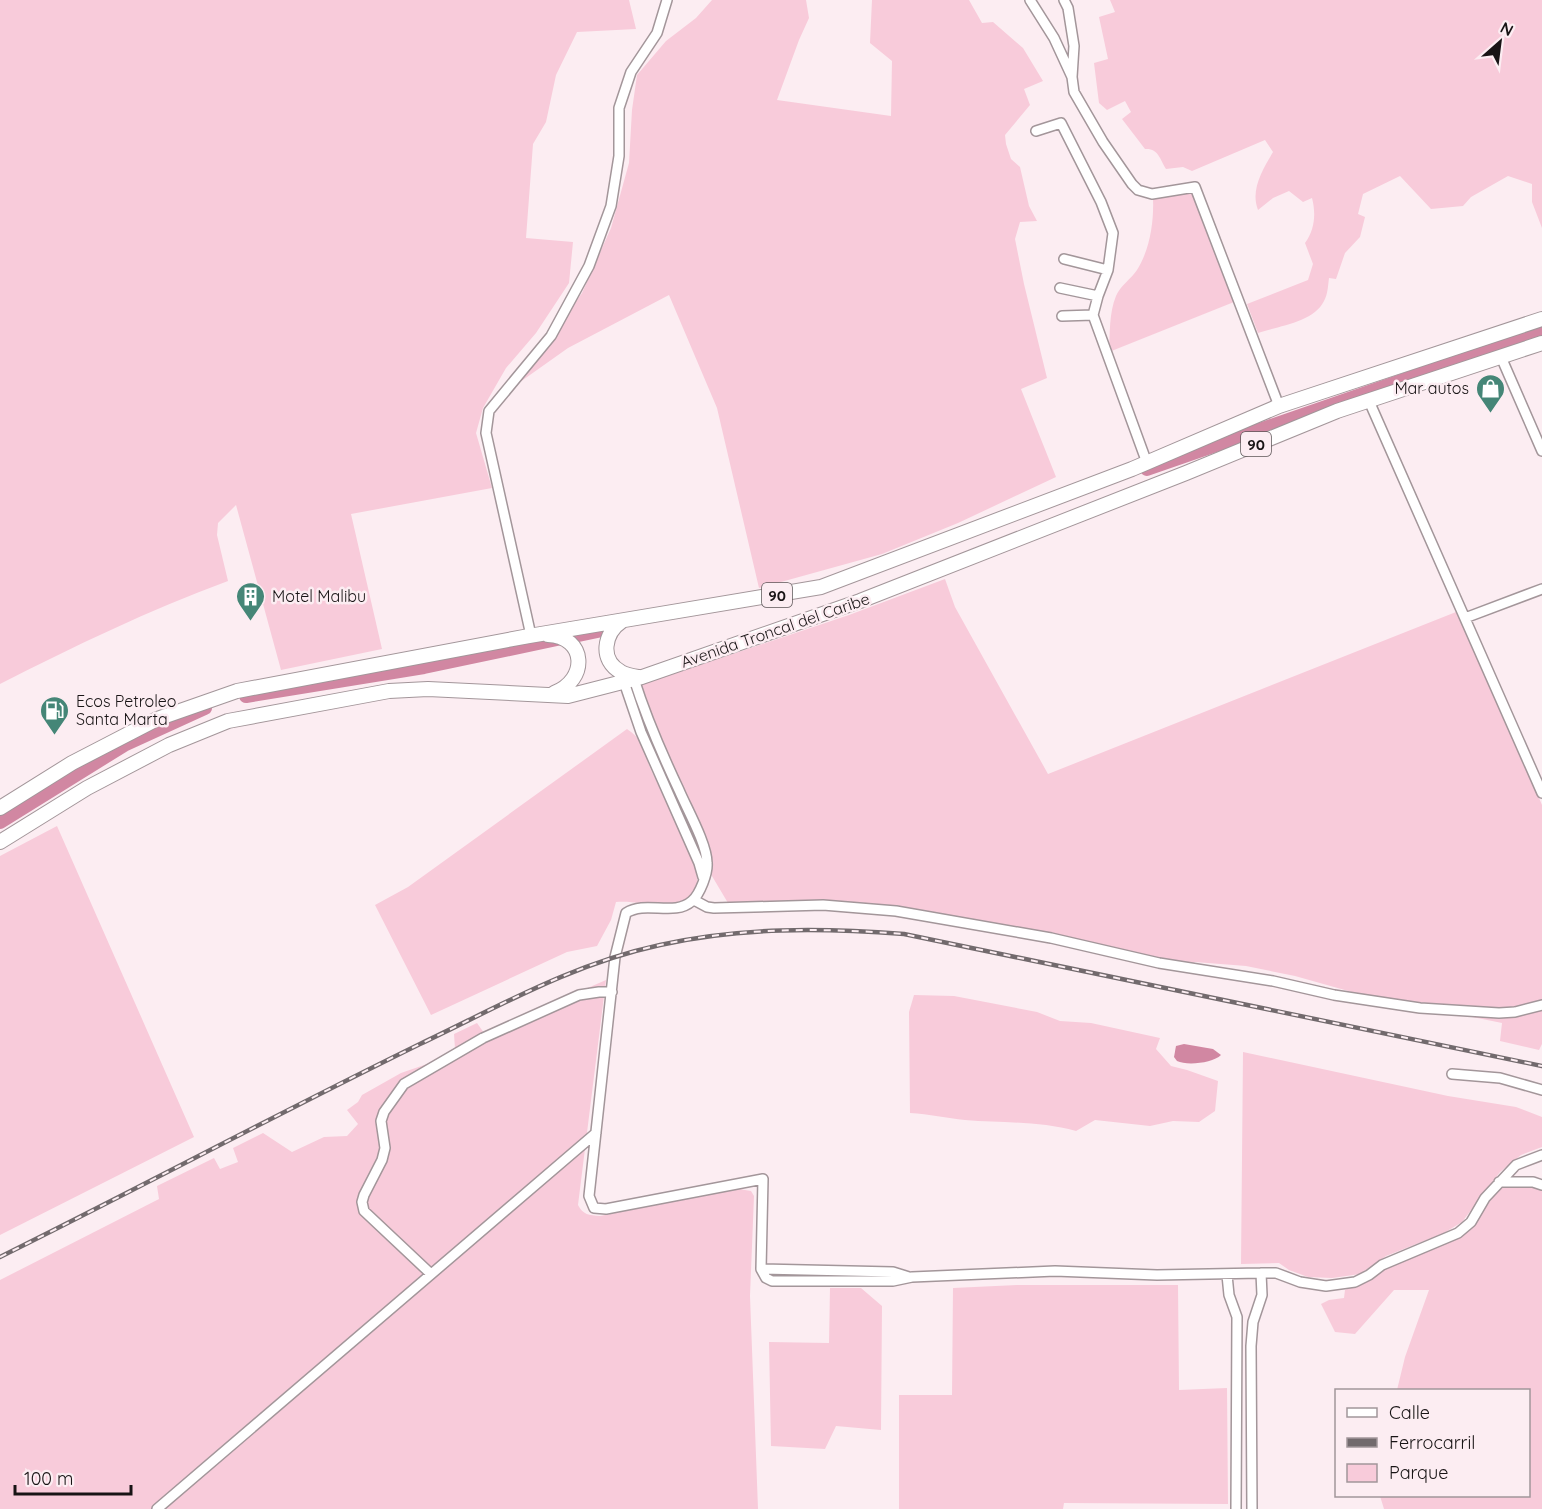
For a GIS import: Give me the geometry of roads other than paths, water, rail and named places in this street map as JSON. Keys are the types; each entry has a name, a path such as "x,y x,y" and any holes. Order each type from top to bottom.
{"highway":[{"name":"Avenida Troncal del Caribe","path":"0,808 72,763 157,719 237,691 529,636 821,587 1147,463 1279,406 1542,319"},
{"name":"Avenida Troncal del Caribe","path":"0,842 87,788 158,750 228,721 389,691 428,689 568,696 634,679 860,602 1337,411 1542,343"},
{"path":"622,621 616,625 607,638 607,654 614,667 634,679"},
{"path":"529,636 559,636 570,642 577,652 579,664 576,677 569,687 547,696"}],"street":[{"path":"529,636 530,631 486,433 489,411 551,336 589,266 611,206 619,156 620,108 631,72 657,33 667,0"},
{"path":"1030,0 1054,38 1072,77"},
{"path":"1064,0 1068,8 1074,46 1072,77 1074,92 1103,142 1138,190 1152,194 1195,187 1279,406"},
{"path":"1036,131 1060,122 1062,124 1101,202 1113,233 1108,270 1093,315 1147,463"},
{"path":"1064,259 1108,270"},
{"path":"1060,288 1098,296"},
{"path":"1062,316 1093,315"},
{"path":"1501,357 1542,451"},
{"path":"1369,400 1542,792"},
{"path":"1465,618 1542,589"},
{"path":"634,679 641,732 699,863 703,884 694,900 684,906 639,907 626,913 615,957 589,1196 594,1208 606,1209 763,1179 761,1269 893,1272 912,1277 1055,1271 1227,1275 1261,1273 1276,1274 1300,1282 1326,1286 1355,1282 1382,1265 1458,1233 1471,1222 1485,1198 1516,1165 1542,1155"},
{"path":"694,900 714,908 823,905 896,911 1051,938 1159,963 1273,981 1334,995 1420,1008 1499,1013 1515,1012 1542,1005"},
{"path":"431,1274 364,1211 362,1202 364,1195 382,1160 385,1148 381,1120 384,1112 404,1084 483,1038 579,994 612,992"},
{"path":"1452,1074 1500,1078 1542,1090"},
{"path":"157,1509 596,1134"},
{"path":"1499,1182 1533,1182 1542,1185"},
{"path":"1252,1509 1251,1346 1252,1322 1262,1295 1261,1273"},
{"path":"1227,1275 1229,1295 1237,1317 1236,1509"}],"waterway":[{"path":"1147,469 1542,332"},
{"path":"569,637 607,629"},
{"path":"246,696 424,667 557,639"},
{"path":"0,822 124,745 205,708"}],"railway":[{"path":"0,1257 367,1070 537,987 628,953 690,939 721,935 782,930 904,934 1542,1066"}],"place":[{"name":"Mar autos","path":"1490,414"},
{"name":"Motel Malibu","path":"251,622"},
{"name":"Ecos Petroleo Santa Marta","path":"55,736"}]}
